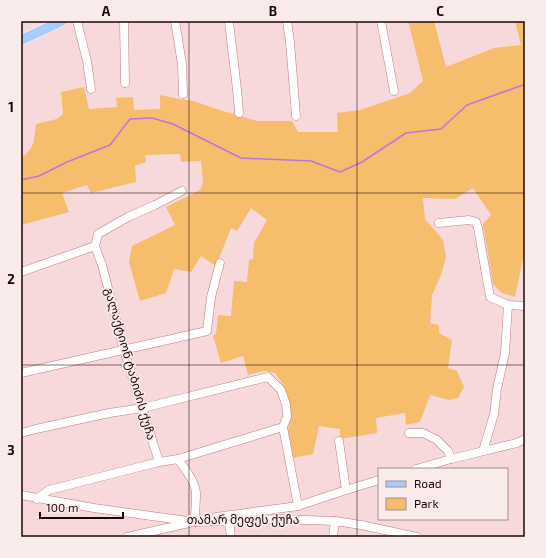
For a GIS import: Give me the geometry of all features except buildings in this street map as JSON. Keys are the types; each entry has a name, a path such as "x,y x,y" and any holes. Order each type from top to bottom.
{"main road":[{"path":"21,40 55,22"}],"street":[{"path":"77,21 87,61 91,89"},
{"path":"124,21 125,83"},
{"path":"176,21 182,64 183,94"},
{"path":"229,21 238,88 239,113"},
{"path":"287,21 296,116"},
{"path":"381,21 394,91"},
{"path":"21,272 95,246 98,234 128,217 182,191"},
{"path":"439,223 469,220 476,222 490,297 508,305 525,306"},
{"name":"გალაქტიონ ტაბიძის ქუჩა","path":"95,246 102,265 124,350 158,462"},
{"path":"21,373 207,331 211,298 220,263"},
{"path":"483,451 494,414 497,389 505,353 508,305"},
{"path":"21,433 109,413 142,408 268,377 281,390 286,404 287,417 283,426 298,506"},
{"path":"37,499 49,490 158,462 178,460 283,426"},
{"path":"409,433 423,433 437,440 448,451 451,459"},
{"path":"420,468 517,443 525,439"},
{"path":"339,441 346,490"},
{"path":"517,443 525,448"},
{"path":"178,460 184,467 196,493 194,522"},
{"path":"127,537 169,529 220,516 298,506 378,480"},
{"name":"თამარ მეფეს ქუჩა","path":"21,495 94,508 194,522 278,519 335,521 417,537"},
{"path":"229,521 231,537"},
{"path":"333,537 335,521"}],"green space":[{"path":"408,21 434,21 446,67 494,48 521,45 515,21 525,21 525,249 515,297 502,293 493,284 483,224 491,215 473,188 455,199 423,198 425,219 443,240 446,257 441,275 432,295 430,323 439,325 439,333 452,340 448,368 457,371 464,387 458,398 449,400 430,395 420,422 406,425 405,413 376,418 377,433 340,439 340,429 319,426 313,454 292,458 287,434 291,418 289,402 283,384 275,373 264,371 248,375 243,356 221,363 213,336 216,334 218,315 231,316 234,281 247,282 249,260 253,259 254,243 267,220 251,208 237,231 231,228 216,266 201,256 191,272 174,269 166,293 140,301 129,262 132,246 175,225 166,207 200,190 203,183 201,161 181,162 180,154 145,155 146,162 135,166 136,182 91,193 87,185 62,193 69,212 21,225 21,157 29,151 33,143 36,124 57,119 63,114 61,92 84,87 89,109 117,107 116,98 133,97 134,110 160,109 160,95 194,101 257,121 292,121 298,132 338,132 337,113 360,110 410,93 423,81"}],"waterway":[{"path":"21,180 39,176 67,162 110,145 130,119 152,118 173,124 241,158 311,161 340,172 362,162 406,133 441,129 467,105 523,85 525,86"}]}
